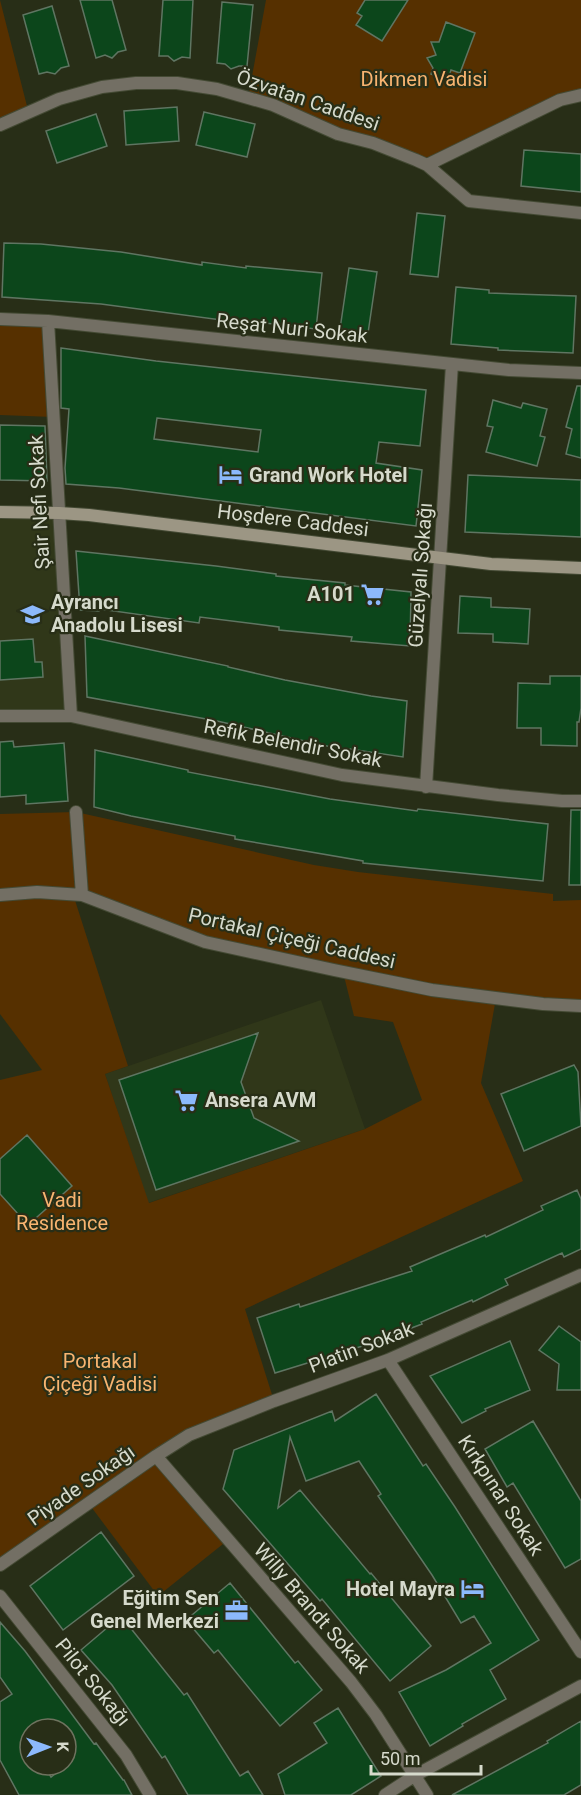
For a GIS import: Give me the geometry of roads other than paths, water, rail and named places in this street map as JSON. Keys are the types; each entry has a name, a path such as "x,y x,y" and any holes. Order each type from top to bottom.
{"main road":[{"name":"Hoşdere Caddesi","path":"0,512 59,513 491,564 581,568"}],"street":[{"name":"Özvatan Caddesi","path":"0,125 59,99 102,87 136,83 177,83 217,89 273,105 338,134 373,142 428,165 469,201 581,213"},
{"path":"428,165 560,100 581,95"},
{"name":"Reşat Nuri Sokak","path":"0,319 48,321 509,370 581,374"},
{"name":"Şair Nefi Sokak","path":"48,321 71,717"},
{"name":"Güzelyalı Sokağı","path":"426,787 452,364"},
{"name":"Refik Belendir Sokak","path":"0,716 71,717 118,725 212,748 342,775 426,787 581,801"},
{"path":"76,812 82,896"},
{"name":"Portakal Çiçeği Caddesi","path":"0,896 37,892 82,896 205,942 432,990 543,1004 581,1006"},
{"name":"Platin Sokak","path":"156,1456 189,1435 274,1401 388,1360 581,1275"},
{"name":"Kırkpınar Sokak","path":"388,1360 581,1652"},
{"name":"Piyade Sokağı","path":"0,1565 156,1456"},
{"name":"Willy Brandt Sokak","path":"156,1456 351,1682 376,1715 427,1795"},
{"name":"Pilot Sokağı","path":"0,1596 126,1755 150,1795"},
{"path":"386,1795 414,1776 581,1686"}],"place":[{"name":"Grand Work Hotel","path":"231,475"},
{"name":"A101","path":"373,594"},
{"name":"Ayrancı Anadolu Lisesi","path":"33,614"},
{"name":"Ansera AVM","path":"187,1100"},
{"name":"Hotel Mayra","path":"473,1589"},
{"name":"Eğitim Sen Genel Merkezi","path":"237,1610"}],"park label":[{"name":"Dikmen Vadisi","path":"424,79"},
{"name":"Vadi Residence","path":"62,1212"},
{"name":"Portakal Çiçeği Vadisi","path":"100,1372"}]}
